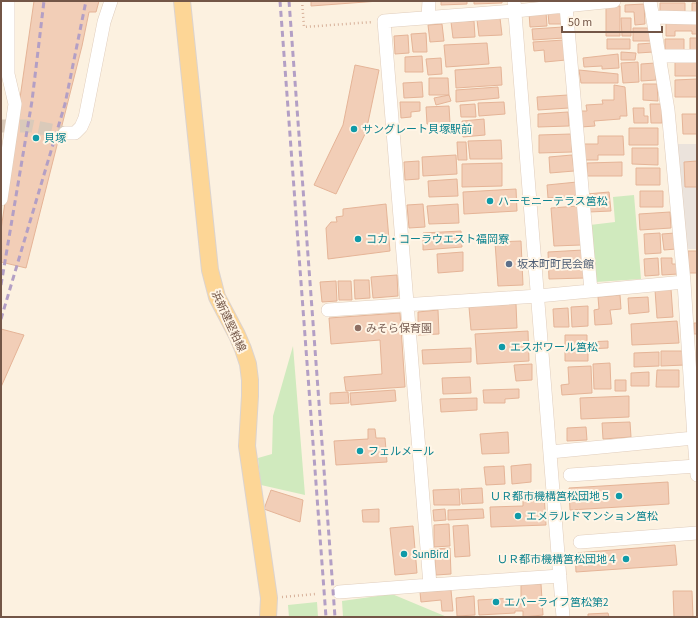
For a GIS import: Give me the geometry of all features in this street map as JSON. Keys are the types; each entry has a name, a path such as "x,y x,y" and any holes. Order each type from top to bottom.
{"main road":[{"name":"浜新建堅粕線","path":"182,1 210,270 217,297 243,349 248,364 250,396 247,446 269,598 268,617"}],"street":[{"path":"65,133 75,133 81,127 85,118 104,22 111,1"},
{"path":"428,17 429,1"},
{"path":"430,585 384,21 515,6 566,6 614,1"},
{"path":"570,475 697,471 684,282 668,110 650,1"},
{"path":"1,199 16,104 5,76 4,40 9,5"},
{"path":"515,6 563,617"},
{"path":"566,6 591,291"},
{"path":"653,17 697,18"},
{"path":"659,56 697,56"},
{"path":"328,310 538,296 684,282"},
{"path":"550,452 694,438"},
{"path":"580,542 697,533"},
{"path":"339,592 560,576"}],"path":[{"path":"302,1 304,27 384,21"},
{"path":"269,598 316,594"}],"shaded area":[{"path":"677,144 697,144 697,249 686,249"}],"green space":[{"path":"634,195 641,279 596,282 590,225 615,222 613,197"},
{"path":"293,346 305,495 261,485 258,458 272,454 273,416"},
{"path":"392,594 447,617 343,617 342,601"},
{"path":"317,602 318,617 289,617 288,605"}],"building":[{"name":"貝塚","path":"34,1 99,1 96,12 89,12 82,46 26,268 1,262 1,230"},
{"path":"311,1 379,1 311,6"},
{"path":"441,1 467,1 467,4 441,5"},
{"path":"474,1 502,1 502,3 474,4"},
{"path":"660,3 685,3 685,15 660,14"},
{"path":"692,3 697,3 697,15 692,15"},
{"path":"644,4 645,24 635,25 634,12 625,12 625,5"},
{"path":"606,6 620,6 620,36 606,36"},
{"path":"546,12 547,26 530,27 529,13"},
{"path":"564,12 564,24 549,24 548,13"},
{"path":"500,18 502,35 479,36 477,20"},
{"path":"621,18 631,18 631,36 622,36"},
{"path":"474,21 475,37 453,38 451,22"},
{"path":"666,21 697,21 697,34 692,34 692,31 675,31 675,36 666,36"},
{"path":"442,24 444,41 430,42 428,25"},
{"path":"563,27 564,38 533,40 532,29"},
{"path":"633,28 650,28 650,41 633,41"},
{"path":"426,33 427,52 413,52 411,34"},
{"path":"408,35 409,53 395,54 394,36"},
{"path":"690,38 697,38 697,50 690,50"},
{"path":"607,39 630,39 630,49 607,49"},
{"path":"665,39 684,39 684,51 665,51"},
{"path":"564,40 566,60 545,62 544,50 534,51 533,42"},
{"path":"487,43 489,64 446,67 444,45"},
{"path":"653,43 653,52 638,53 638,44"},
{"path":"621,52 636,53 635,60 621,60"},
{"path":"618,54 619,68 602,69 602,66 584,67 583,58"},
{"path":"422,56 423,72 405,72 405,57"},
{"path":"441,58 442,74 428,75 426,59"},
{"path":"675,60 697,60 697,76 675,76"},
{"path":"638,62 639,82 623,83 621,63"},
{"path":"655,63 656,80 641,81 641,64"},
{"name":"サングレート貝塚駅前","path":"355,65 379,70 366,132 336,194 314,185 343,125"},
{"path":"501,67 502,85 456,88 455,70"},
{"path":"579,70 618,74 618,83 581,83"},
{"path":"429,78 448,78 449,95 429,95"},
{"path":"697,79 697,97 675,97 675,80"},
{"path":"422,82 423,97 404,98 403,83"},
{"path":"643,84 657,84 658,101 643,100"},
{"path":"614,85 625,87 627,116 620,116 620,119 594,121 595,126 581,127 580,111 587,111 586,105 603,104 602,100 614,100"},
{"path":"498,87 499,98 456,102 456,90"},
{"path":"449,95 451,101 436,105 434,98"},
{"path":"568,95 569,108 538,110 537,97"},
{"path":"400,102 420,102 420,111 411,112 411,117 401,118"},
{"path":"504,102 505,114 479,116 478,103"},
{"path":"475,104 476,117 461,117 460,105"},
{"path":"650,104 662,104 662,123 651,123"},
{"path":"449,106 450,123 427,124 426,107"},
{"path":"633,108 644,108 644,116 648,116 648,123 634,123"},
{"path":"568,112 569,126 538,127 538,114"},
{"path":"682,114 697,114 697,134 683,134"},
{"path":"484,119 485,135 463,137 462,121"},
{"path":"629,128 658,128 658,145 629,145"},
{"path":"571,134 572,152 539,153 539,135"},
{"path":"598,136 623,136 624,155 598,155 598,160 584,160 584,144 598,144"},
{"path":"501,140 502,159 470,159 468,141"},
{"path":"457,142 466,142 467,160 458,160"},
{"path":"632,148 658,148 658,165 632,164"},
{"path":"456,155 457,174 423,176 422,157"},
{"path":"572,155 574,171 550,173 549,157"},
{"path":"419,161 419,179 405,180 404,162"},
{"path":"697,161 697,187 685,187 684,162"},
{"path":"622,162 622,176 587,176 587,163"},
{"path":"502,163 502,186 462,187 462,164"},
{"path":"636,168 660,168 660,185 636,185"},
{"path":"457,179 458,196 429,197 428,181"},
{"path":"577,182 578,195 570,196 570,200 559,201 559,197 548,198 547,185"},
{"name":"ハーモニーテラス筥松","path":"516,189 517,211 464,214 463,192"},
{"path":"640,191 663,191 663,207 640,207"},
{"path":"609,192 611,211 589,212 587,194"},
{"name":"コカ・コーラウエスト福岡寮","path":"386,204 390,251 328,259 326,228 331,222 337,222 336,217 343,216 343,209"},
{"path":"423,204 425,227 409,228 407,205"},
{"path":"458,204 459,223 429,224 427,206"},
{"path":"578,206 581,245 554,246 551,208"},
{"path":"670,212 671,228 640,230 639,214"},
{"path":"461,231 462,247 423,250 423,233"},
{"path":"660,233 661,253 645,254 644,234"},
{"path":"675,233 676,249 664,250 662,234"},
{"name":"坂本町町民会館","path":"521,241 523,285 498,286 495,242"},
{"path":"583,250 585,278 549,279 548,252"},
{"path":"688,251 697,251 697,273 689,273"},
{"path":"463,252 463,271 438,273 437,254"},
{"path":"658,258 659,275 645,276 644,259"},
{"path":"661,258 672,258 672,264 678,264 678,274 662,275"},
{"path":"397,275 398,296 373,298 371,277"},
{"path":"354,280 369,280 370,298 355,299"},
{"path":"336,281 337,301 322,302 320,282"},
{"path":"338,281 351,281 352,300 339,300"},
{"path":"671,289 673,317 657,318 655,290"},
{"path":"620,295 621,309 610,310 612,324 595,325 594,310 599,309 598,297"},
{"path":"648,297 649,312 629,314 628,298"},
{"path":"516,304 517,328 471,330 469,307"},
{"path":"588,306 588,326 572,327 571,307"},
{"path":"568,308 569,327 554,327 553,309"},
{"path":"438,310 439,334 418,335 418,312"},
{"path":"400,313 405,387 346,391 344,377 382,374 380,340 331,344 329,318"},
{"path":"677,321 679,343 632,345 631,324"},
{"path":"694,323 697,323 697,334 694,334"},
{"path":"1,329 24,335 1,387"},
{"name":"エスポワール筥松","path":"528,331 529,361 477,364 475,334"},
{"path":"565,335 587,335 587,342 608,341 608,348 588,349 588,361 565,361"},
{"path":"471,348 471,362 423,364 422,350"},
{"path":"661,351 685,351 685,365 661,366"},
{"path":"659,352 659,366 634,367 634,353"},
{"path":"610,363 611,389 594,389 593,364"},
{"path":"532,364 532,380 516,381 514,365"},
{"path":"591,366 592,393 562,395 561,385 569,384 568,367"},
{"path":"657,370 679,370 679,387 656,387"},
{"path":"649,372 649,386 631,386 631,373"},
{"path":"470,377 471,393 443,394 442,378"},
{"path":"615,380 626,380 626,391 615,391"},
{"path":"519,389 519,398 505,399 505,403 484,403 483,390"},
{"path":"395,390 396,401 351,405 350,393"},
{"path":"348,392 349,403 330,404 330,393"},
{"path":"629,396 629,417 581,419 580,398"},
{"path":"477,398 477,410 441,412 440,399"},
{"path":"630,422 631,437 603,439 602,423"},
{"path":"586,427 587,440 567,441 567,428"},
{"name":"フェルメール","path":"368,429 375,429 376,438 385,438 387,462 336,465 334,441 368,439"},
{"path":"508,432 509,453 482,454 480,434"},
{"path":"531,464 531,482 512,484 511,466"},
{"path":"504,466 505,484 486,485 484,467"},
{"name":"ＵＲ都市機構筥松団地５","path":"668,482 669,504 570,510 569,488"},
{"path":"482,488 483,503 462,504 461,489"},
{"path":"459,489 460,505 434,505 433,490"},
{"path":"271,490 303,500 300,522 264,509"},
{"name":"エメラルドマンション筥松","path":"544,494 546,525 491,527 490,507 523,506 523,495"},
{"path":"379,509 379,522 363,522 362,510"},
{"path":"445,509 446,520 434,521 433,510"},
{"path":"483,509 484,518 448,520 448,510"},
{"path":"449,524 450,546 434,547 434,525"},
{"path":"468,525 470,556 455,557 453,526"},
{"name":"SunBird","path":"413,526 417,573 395,575 390,528"},
{"name":"ＵＲ都市機構筥松団地４","path":"675,545 677,565 576,572 575,553"},
{"path":"450,548 451,574 436,575 434,549"},
{"name":"エバーライフ筥松第2","path":"541,584 543,615 523,617 523,611 515,611 515,613 479,615 478,600 514,598 514,604 521,604 521,585"},
{"path":"451,590 453,611 442,611 441,600 421,602 420,592"},
{"path":"673,591 692,591 693,617 674,617"},
{"path":"474,596 475,615 457,616 456,598"},
{"path":"608,613 609,617 588,617 588,614"}],"tunnel":[{"path":"1,126 31,126 65,133"}],"railway":[{"path":"1,285 32,101 44,1"},
{"path":"1,319 65,104 86,1"},
{"path":"280,1 326,617"},
{"path":"289,1 335,617"}],"place":[{"name":"サングレート貝塚駅前","path":"354,129"},
{"name":"貝塚","path":"36,138"},
{"name":"ハーモニーテラス筥松","path":"490,201"},
{"name":"コカ・コーラウエスト福岡寮","path":"358,239"},
{"name":"坂本町町民会館","path":"509,264"},
{"name":"みそら保育園","path":"358,328"},
{"name":"エスポワール筥松","path":"502,347"},
{"name":"フェルメール","path":"360,451"},
{"name":"ＵＲ都市機構筥松団地５","path":"619,496"},
{"name":"エメラルドマンション筥松","path":"518,516"},
{"name":"SunBird","path":"404,554"},
{"name":"ＵＲ都市機構筥松団地４","path":"626,559"},
{"name":"エバーライフ筥松第2","path":"496,602"}]}
